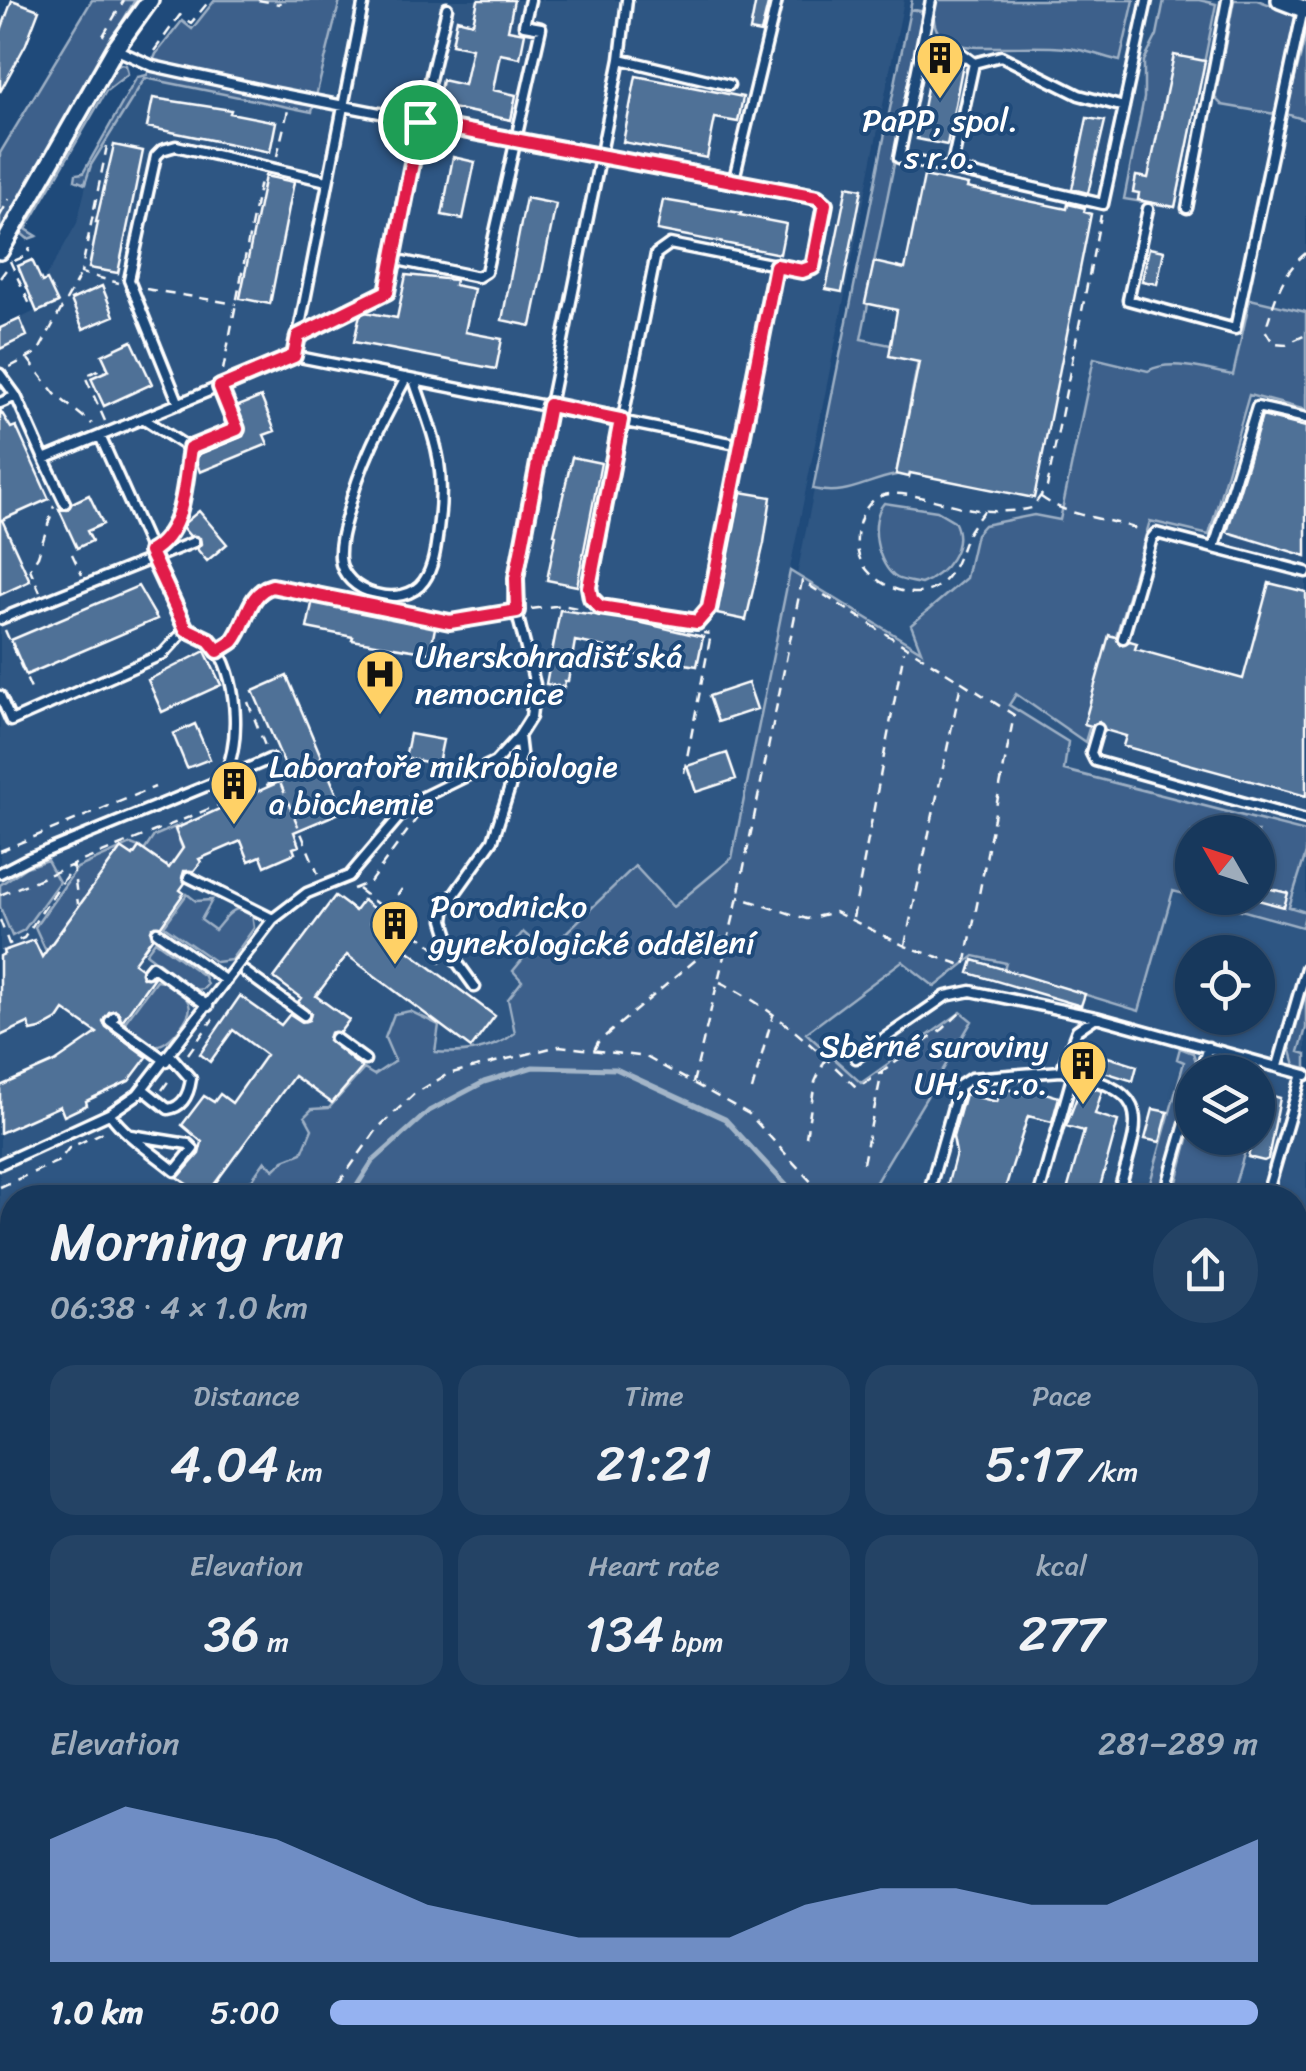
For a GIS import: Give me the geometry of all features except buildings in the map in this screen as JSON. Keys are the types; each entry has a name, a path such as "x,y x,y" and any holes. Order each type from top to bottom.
{"street":[{"path":"6,257 115,49 150,0"},
{"path":"1280,0 1304,9"}],"lane":[{"path":"294,356 364,0"},
{"path":"394,259 478,277 486,272 541,28 524,25 530,0"},
{"path":"0,1164 110,1114 144,1089 273,919 307,893 349,876 412,802 495,762 531,716 535,684 517,611 516,578 620,60 627,0"},
{"path":"734,184 777,0"},
{"path":"931,0 899,158 1103,204 1148,0"},
{"path":"1187,208 1227,0"},
{"path":"298,336 387,292 447,8"},
{"path":"1148,209 1128,300 1236,329 1304,9"},
{"path":"923,40 954,48 974,63"},
{"path":"115,49 146,64 292,96 817,197 825,204 813,267 802,271 670,244 658,249 589,587 591,598 600,607 690,624 704,617 709,608 776,266"},
{"path":"974,63 1001,56 1079,96 1124,108"},
{"path":"620,60 729,85"},
{"path":"950,170 974,63"},
{"path":"179,404 128,280 152,162 162,150 176,146 328,180"},
{"path":"44,458 294,356 741,445"},
{"path":"0,374 16,396 65,503"},
{"path":"410,379 436,437 443,475 436,546 430,569 419,587 402,594 375,594 352,584 346,576 340,562 340,544 357,474 410,379"},
{"path":"144,418 190,448 237,429 220,387"},
{"path":"0,403 16,396"},
{"path":"1214,546 1257,407 1306,418"},
{"path":"105,434 151,555 186,629 209,640 218,651 234,690 232,754 220,780"},
{"path":"1123,638 1152,538 1162,532 1306,572"},
{"path":"0,619 151,555 194,542"},
{"path":"0,696 11,721 162,654 186,629"},
{"path":"1098,729 1091,753 1095,760 1306,820"},
{"path":"475,987 457,962 444,920 446,906 493,840 521,753 519,736"},
{"path":"0,873 270,759"},
{"path":"189,877 273,919"},
{"path":"157,932 226,981"},
{"path":"147,972 152,966 208,1006"},
{"path":"1278,1066 1306,968"},
{"path":"245,972 304,1015"},
{"path":"856,1058 946,996 971,991 1096,1017 1278,1066 1304,1074 1270,1185"},
{"path":"114,1016 110,1021 168,1058 190,1079 189,1092 178,1106 168,1109 144,1089"},
{"path":"1062,1072 1077,1030 1096,1017"},
{"path":"336,1038 365,1060"},
{"path":"1206,1055 1208,1048"},
{"path":"931,1185 961,1084 971,1078 1062,1072 1116,1088 1136,1110 1137,1126 1121,1185"},
{"path":"1042,1185 1073,1074"},
{"path":"110,1114 131,1135 176,1171 193,1149 188,1144 131,1135"},
{"path":"1169,1185 1177,1155"}],"path":[{"path":"146,64 180,15 192,24 210,0"},
{"path":"258,0 280,2"},
{"path":"274,168 292,96"},
{"path":"0,374 38,352 81,273 107,146"},
{"path":"220,387 263,165"},
{"path":"984,511 966,536 951,573 936,588 922,594 903,592 884,583 859,556 859,523 872,500 881,496 896,494 984,511 1014,512 1032,508 1047,488 1103,204"},
{"path":"6,257 28,254 30,247"},
{"path":"1306,252 1281,283 1265,330 1274,342 1286,344 1306,335"},
{"path":"0,278 6,257"},
{"path":"6,257 32,309"},
{"path":"81,273 236,304"},
{"path":"27,358 55,394 105,434"},
{"path":"105,434 85,376 106,366"},
{"path":"151,555 166,542 176,524 190,448"},
{"path":"44,602 30,569 38,556 59,490"},
{"path":"1040,496 1054,506 1137,528 1152,538"},
{"path":"72,554 86,585"},
{"path":"693,1083 738,897 802,581 1014,715 966,966 905,946 835,912 807,920 738,897"},
{"path":"218,651 232,642 264,587 272,586 450,622 562,604 581,608"},
{"path":"0,619 40,709"},
{"path":"684,773 711,634 693,631"},
{"path":"853,920 905,648"},
{"path":"905,946 962,682"},
{"path":"234,690 244,693 320,878"},
{"path":"0,895 280,780"},
{"path":"0,851 155,786"},
{"path":"422,810 370,882 355,889 435,948 442,963"},
{"path":"73,866 78,904"},
{"path":"0,920 9,944 24,938 73,866"},
{"path":"386,911 402,889"},
{"path":"594,1050 598,1042 730,931"},
{"path":"718,981 773,1014 859,1087 943,1030 961,1012"},
{"path":"752,1090 773,1014"},
{"path":"337,1185 378,1128 414,1094 448,1074 559,1046 646,1057 749,1114 814,1185"},
{"path":"806,1137 815,1082 826,1059"},
{"path":"863,1164 882,1072"}],"shaded area":[{"path":"92,0 135,0 0,233 0,153"},
{"path":"215,0 340,0 312,112 145,78 91,165 85,184 75,180 76,174 83,173 137,77 147,75 156,54 182,21 192,29"},
{"name":"Uherskohradišťská nemocnice","path":"340,0 904,0 732,858 517,1039 325,1185 0,1185 0,329 37,310 27,288 41,282 77,223 91,165 145,78 311,112"},
{"path":"912,0 1257,0 1306,18 1306,1185 874,1185 971,1021 960,1012 861,1083 805,1033 903,961 935,986 973,956 1068,742 797,575"},
{"path":"935,0 1134,0 1120,61 1073,49 951,43 936,29"},
{"path":"1164,0 1216,4 1175,207 1124,199 1144,98 1144,61 1157,35"},
{"path":"1234,0 1257,0 1296,14 1275,114 1222,105 1215,98"},
{"path":"910,9 925,12 861,339 920,351 896,475 846,490 813,489"},
{"path":"1306,34 1306,120 1286,114"},
{"path":"126,65 128,74 106,91 26,229 37,236 28,239 22,229 115,66"},
{"path":"1250,299 1306,312 1306,410 1249,395 1209,535 1150,521 1085,742 1016,694 1009,705 1068,742 1064,770 1240,815 1175,815 1175,892 1139,1011 1004,970 1006,963 974,956 935,987 902,961 806,1033 861,1083 961,1012 972,1021 874,1185 248,1185 265,1161 274,1170 284,1160 302,1153 312,1129 305,1116 312,1109 329,1108 364,1069 374,1075 395,1061 385,1038 394,1014 410,1011 439,1025 435,1052 467,1052 497,1044 515,1033 508,999 522,981 513,971 526,955 514,943 523,932 546,952 635,866 673,907 732,858 790,571 921,651 911,625 966,578 976,534 984,525 1034,515 1060,520 1094,358 1148,371 1178,365 1233,375"},
{"path":"884,503 937,511 954,521 958,531 956,550 930,580 921,584 899,579 884,564 877,543 876,521"},
{"path":"182,824 175,830 183,850 169,868 144,851 154,836"},
{"path":"1275,824 1306,832 1306,853 1289,907 1306,912 1302,927 1259,915 1275,915"},
{"path":"131,844 139,847 132,857 120,850 46,951 35,927 77,868"},
{"path":"47,860 59,882 24,930 12,936 0,907 0,885 26,867"},
{"path":"187,894 196,901 212,900 201,920 215,930 235,910 252,914 254,928 231,960 216,962 164,926"},
{"path":"155,941 204,976 207,985 195,990 146,953"},
{"path":"156,980 168,983 183,995 190,1008 172,1037 152,1045 139,1038 125,1022"},
{"path":"1306,992 1306,1028 1299,1052 1306,1054 1306,1068 1295,1065 1290,1047"},
{"path":"1180,1048 1194,1055 1178,1055"},
{"path":"1175,1094 1175,1138 1162,1185 1149,1185"},
{"path":"1184,1155 1244,1155 1235,1185 1176,1185"}],"waterway":[{"path":"357,1185 372,1162 429,1111 484,1082 533,1067 616,1069 725,1119 786,1185"}],"place":[{"name":"PaPP, spol. s r.o.","path":"940,100"},
{"name":"Uherskohradišťská nemocnice","path":"380,716"},
{"name":"Laboratoře mikrobiologie a biochemie","path":"234,826"},
{"name":"Porodnicko gynekologické oddělení","path":"395,966"},
{"name":"Sběrné suroviny UH, s.r.o.","path":"1083,1106"}],"route":[{"path":"420,122 817,197 825,204 813,267 802,271 776,266 709,608 697,622 690,624 594,604 589,587 621,420 549,405 516,578 517,611 450,622 272,586 264,587 232,642 218,651 209,640 186,629 150,552 166,542 176,524 190,448 237,429 220,387 294,356 298,336 387,292 420,122"}]}
